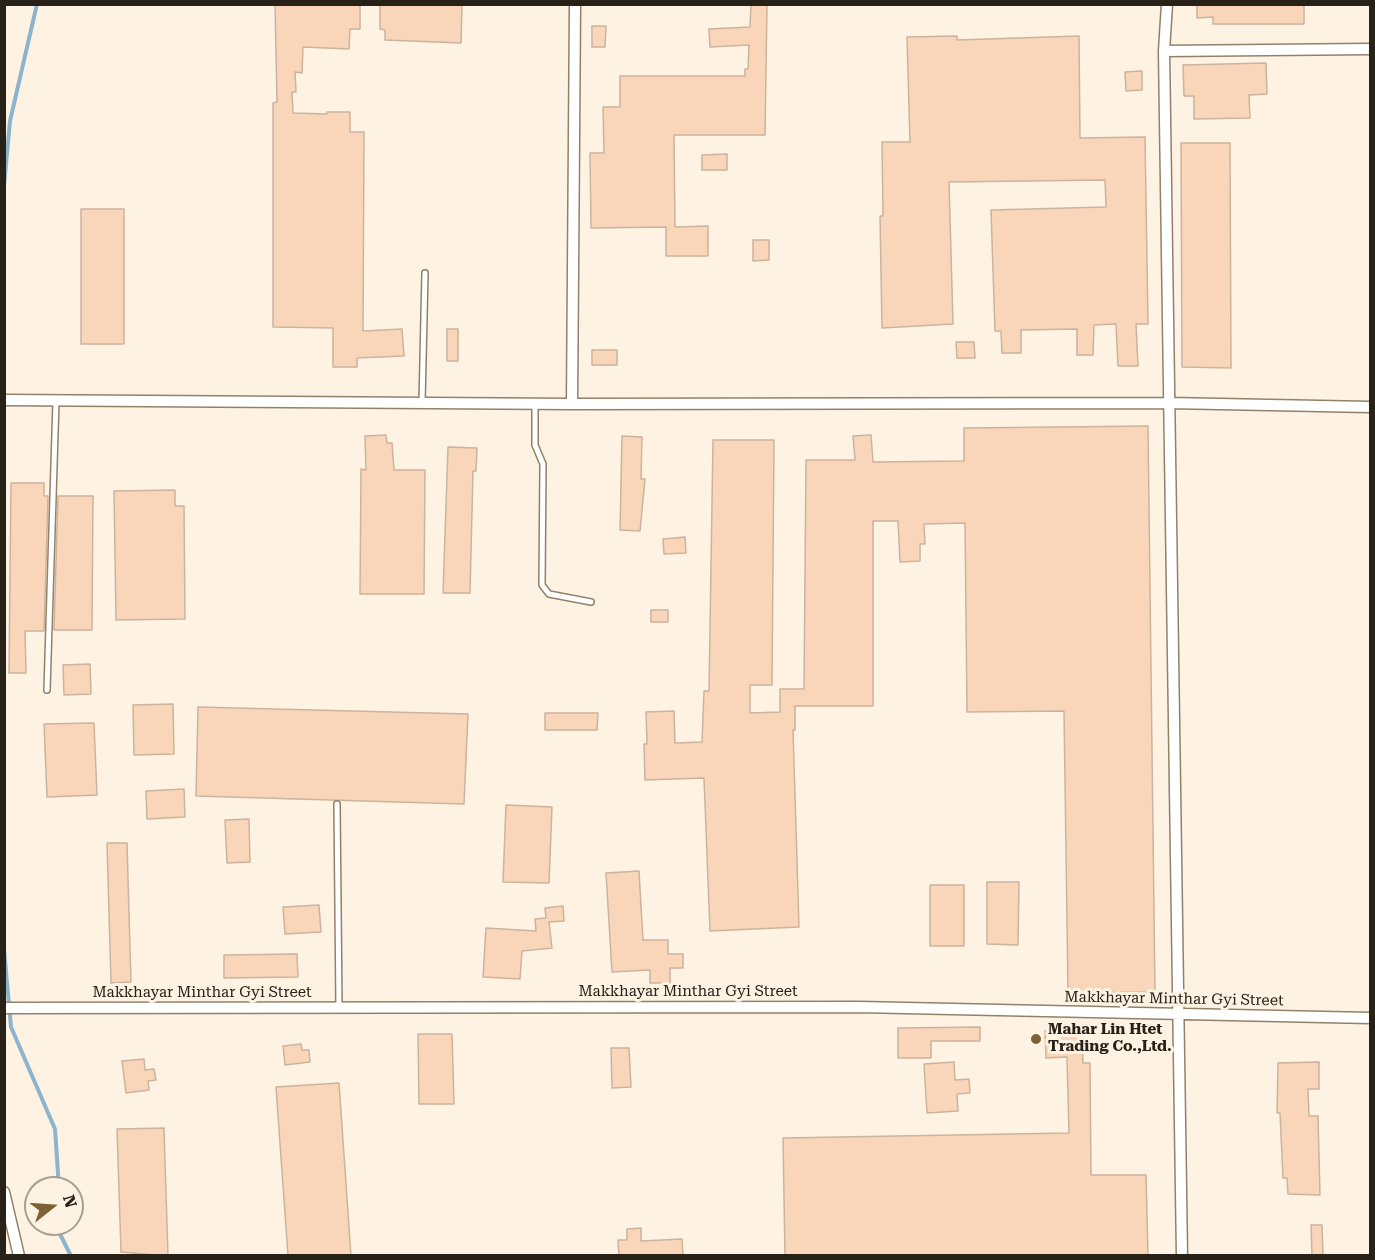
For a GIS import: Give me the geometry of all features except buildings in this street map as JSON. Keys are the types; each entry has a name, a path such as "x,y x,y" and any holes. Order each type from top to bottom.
{"street":[{"path":"572,404 575,4"},
{"path":"1167,4 1164,51 1182,1256"},
{"path":"1164,51 1371,49"},
{"path":"4,400 535,404 1169,403 1371,407"},
{"name":"Makkhayar Minthar Gyi Street","path":"4,1008 859,1007 1371,1018"},
{"path":"4,1192 20,1256"}],"lane":[{"path":"422,403 425,273"},
{"path":"47,690 56,401"},
{"path":"535,404 535,445 543,464 542,585 549,594 591,602"},
{"path":"337,804 339,1008"}],"waterway":[{"path":"4,186 10,121 37,4"},
{"path":"4,949 11,1027 55,1129 58,1176"},
{"path":"61,1236 71,1256"}],"place":[{"name":"Mahar Lin Htet Trading Co.,Ltd.","path":"1036,1039"}]}
